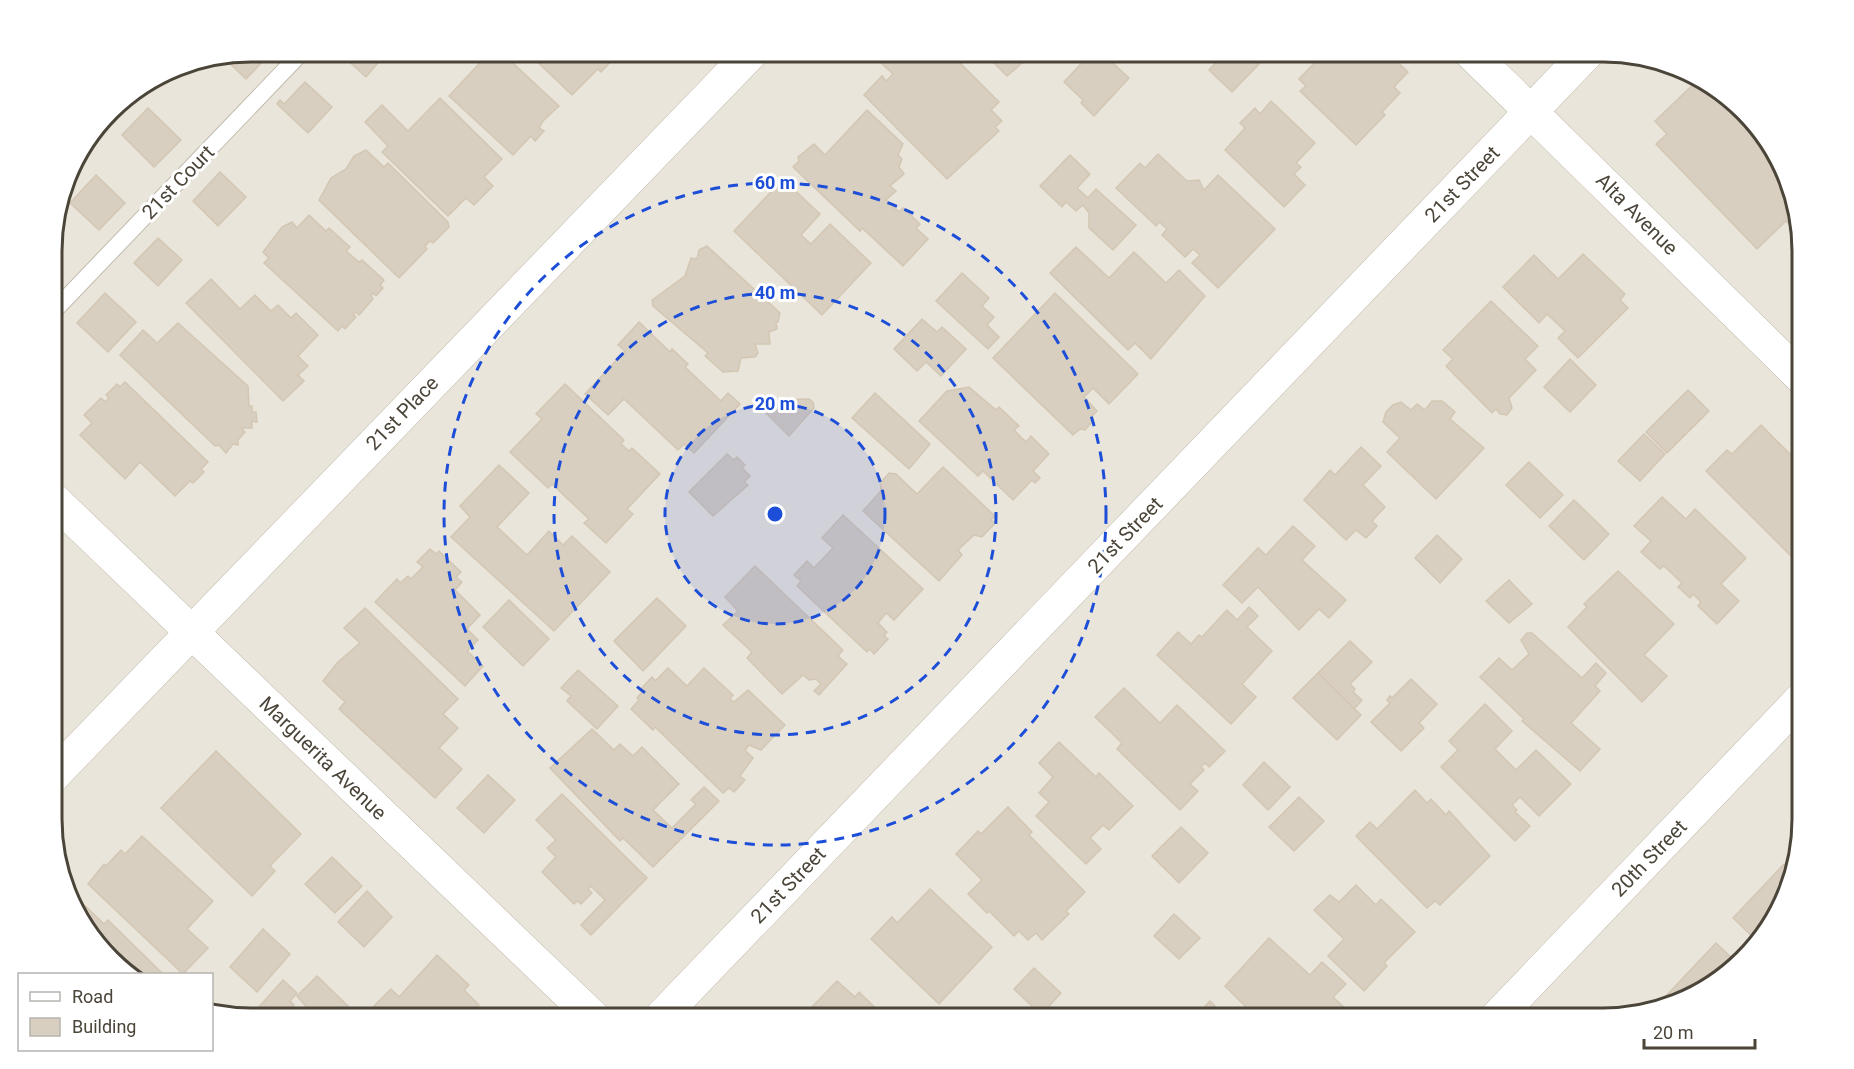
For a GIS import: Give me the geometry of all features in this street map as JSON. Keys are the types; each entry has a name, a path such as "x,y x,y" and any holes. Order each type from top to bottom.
{"street":[{"name":"21st Place","path":"62,767 742,62"},
{"name":"Alta Avenue","path":"1481,62 1792,368"},
{"name":"21st Street","path":"670,1008 1579,62"},
{"name":"Marguerita Avenue","path":"62,508 583,1008"},
{"name":"20th Street","path":"1506,1007 1792,709"}],"lane":[{"name":"21st Court","path":"62,303 292,62"}],"shaded area":[{"path":"251,62 1603,62 1628,63 1652,68 1698,87 1737,117 1761,146 1782,190 1789,214 1792,238 1792,831 1786,867 1767,913 1737,952 1698,982 1664,997 1640,1004 1616,1007 251,1008 213,1003 213,973 142,973 108,943 93,923 72,879 63,843 63,226 76,178 87,156 108,126 126,108 156,87 202,68 226,63"}],"building":[{"path":"262,62 246,79 229,63"},
{"path":"350,62 379,62 366,77"},
{"path":"481,62 512,62 559,106 543,121 539,128 544,131 535,141 531,136 513,155 449,96"},
{"path":"538,62 610,62 601,72 598,69 572,95"},
{"path":"880,62 959,62 999,102 991,110 1002,121 995,127 999,131 947,179 864,95 882,76 886,81 893,74"},
{"path":"993,62 1023,62 1007,76"},
{"path":"1083,62 1112,62 1129,78 1094,116 1081,103 1083,100 1064,82"},
{"path":"1217,62 1260,63 1232,92 1209,70"},
{"path":"1315,62 1398,62 1408,72 1394,87 1400,93 1382,112 1385,115 1356,145 1300,91 1306,86 1299,79"},
{"path":"305,82 332,107 308,133 277,104 280,100 284,104"},
{"path":"1693,85 1718,101 1737,117 1761,146 1782,190 1790,225 1786,221 1757,249 1656,144 1667,134 1655,121"},
{"path":"440,98 502,159 484,177 493,186 474,205 466,198 448,216 382,152 388,146 365,122 382,105 408,131"},
{"path":"1271,101 1315,143 1296,163 1301,167 1294,174 1305,185 1284,207 1225,150 1245,128 1240,123 1255,108 1260,114"},
{"path":"148,108 181,140 154,167 122,135"},
{"path":"867,110 903,144 898,155 902,159 899,167 904,174 890,186 896,191 886,200 899,212 903,208 920,224 916,228 928,239 903,266 862,228 860,231 793,167 799,161 798,157 814,144 825,155"},
{"path":"366,150 384,167 388,163 448,222 449,227 433,243 430,241 425,246 427,249 399,278 319,200 331,178 346,169 354,156"},
{"path":"1158,154 1187,181 1199,180 1204,190 1218,175 1275,229 1218,288 1192,263 1200,255 1193,249 1185,257 1162,235 1167,229 1159,222 1156,226 1116,188 1140,163 1145,168"},
{"path":"1070,155 1090,174 1077,188 1088,198 1096,189 1136,225 1113,250 1089,228 1089,213 1083,205 1076,211 1066,202 1062,207 1040,186"},
{"path":"220,172 246,197 218,226 193,201"},
{"path":"96,175 125,203 99,230 70,203"},
{"path":"783,179 820,214 801,235 811,244 830,224 871,263 822,315 734,231"},
{"path":"309,215 326,231 329,228 350,247 346,251 359,262 362,260 384,280 380,285 383,288 376,296 373,293 371,296 373,299 359,315 356,312 353,315 356,317 345,329 342,326 338,331 264,263 269,258 263,252 282,227 292,222 297,228"},
{"path":"158,238 182,260 158,286 134,263"},
{"path":"707,246 780,313 778,322 776,322 777,329 769,332 770,344 755,344 758,353 755,357 741,358 738,371 723,372 705,356 708,353 653,306 652,300 685,276 691,258 697,259 699,250"},
{"path":"1076,247 1109,278 1134,252 1166,283 1179,270 1205,296 1151,359 1135,343 1128,350 1050,273"},
{"path":"1583,254 1625,294 1620,300 1628,308 1578,358 1558,338 1565,331 1547,314 1539,323 1503,287 1534,255 1558,279"},
{"path":"962,273 989,298 982,306 994,317 987,325 999,337 988,349 936,301"},
{"path":"211,279 240,309 255,295 271,311 278,305 291,318 296,313 318,335 298,356 308,366 298,375 304,381 283,401 186,303"},
{"path":"105,293 136,322 108,352 77,323"},
{"path":"1055,293 1138,374 1109,404 1093,388 1084,397 1097,411 1092,416 1093,421 1085,430 1080,429 1073,435 993,358"},
{"path":"1491,301 1538,346 1525,359 1536,370 1509,398 1512,408 1507,415 1500,414 1496,409 1492,413 1446,366 1453,359 1443,350"},
{"path":"922,319 937,332 942,327 966,349 941,376 926,362 917,371 894,349"},
{"path":"639,322 670,352 672,349 688,364 685,367 721,401 728,393 740,404 694,453 684,444 678,450 624,399 608,415 585,394 625,351 618,345"},
{"path":"178,323 248,386 249,406 252,406 252,412 256,412 257,422 252,421 252,428 241,428 245,432 238,440 238,445 233,444 226,453 219,445 215,446 120,355 143,330 157,343"},
{"path":"1570,359 1596,385 1570,412 1544,387"},
{"path":"125,382 208,462 201,469 204,472 193,483 190,481 175,496 140,462 125,479 80,435 92,423 84,415 101,398 105,402 109,398 106,395 117,384 120,387"},
{"path":"565,384 624,440 621,444 629,451 632,448 660,474 627,509 633,514 606,543 584,523 589,519 552,484 548,488 510,452 542,419 536,414"},
{"path":"969,387 996,410 999,407 1019,426 1014,430 1026,442 1031,436 1049,454 1033,471 1040,478 1035,483 1032,480 1013,500 983,471 978,476 919,421 947,391"},
{"path":"1688,390 1709,411 1667,453 1646,432"},
{"path":"875,393 930,444 909,469 852,418"},
{"path":"809,399 813,402 814,408 789,436 761,408 766,400"},
{"path":"1432,401 1442,401 1455,412 1450,419 1484,448 1436,499 1387,452 1400,438 1383,422 1386,412 1393,405 1401,402 1411,410 1417,404 1425,410"},
{"path":"1761,425 1792,456 1792,557 1706,471 1727,450 1732,454"},
{"path":"1644,434 1665,454 1640,481 1618,461"},
{"path":"1361,447 1381,466 1363,485 1385,507 1372,521 1377,526 1366,538 1356,530 1346,540 1304,500 1330,470 1335,475"},
{"path":"727,454 734,460 737,457 745,465 742,468 750,476 744,482 748,485 713,516 689,492"},
{"path":"1529,462 1563,495 1540,518 1506,485"},
{"path":"499,465 529,493 497,527 527,555 549,531 563,545 572,536 610,572 554,631 451,537 470,517 460,506"},
{"path":"943,467 995,516 991,520 995,523 982,537 974,535 958,550 962,555 939,581 863,511 881,491 881,482 889,473 896,474 917,494"},
{"path":"1662,497 1686,519 1695,509 1746,558 1721,584 1739,601 1717,624 1698,606 1701,602 1693,594 1690,598 1678,587 1682,583 1664,566 1660,569 1641,552 1651,541 1634,526"},
{"path":"1574,500 1609,534 1584,560 1549,526"},
{"path":"843,515 923,589 894,620 886,613 878,623 887,632 884,636 888,639 874,654 870,649 867,652 797,586 801,581 794,575 807,561 814,568 833,548 822,538"},
{"path":"1293,526 1315,546 1302,560 1346,600 1329,618 1319,609 1299,630 1258,587 1242,603 1223,585 1258,548 1266,555"},
{"path":"1437,535 1462,559 1440,583 1415,558"},
{"path":"430,549 436,554 439,551 461,572 456,577 462,582 455,590 480,615 467,629 478,640 467,651 483,666 465,686 375,602 397,579 400,583 408,576 411,579 423,567 417,562"},
{"path":"755,566 843,650 838,656 847,664 819,695 814,691 821,684 816,679 809,680 803,675 782,694 747,658 752,652 723,625 738,611 725,597"},
{"path":"1618,571 1674,624 1644,655 1667,676 1642,702 1568,627 1587,607 1584,604"},
{"path":"1509,580 1532,604 1509,623 1486,601"},
{"path":"657,598 686,626 643,671 614,641"},
{"path":"509,600 549,639 523,666 483,627"},
{"path":"1249,607 1258,616 1247,627 1272,651 1242,684 1256,697 1231,724 1157,655 1178,632 1191,644 1199,635 1202,637 1227,610 1237,620"},
{"path":"365,608 458,699 443,714 458,728 439,748 462,769 435,798 339,709 345,702 323,681 337,663 360,643 344,628"},
{"path":"1527,633 1532,633 1582,678 1596,663 1606,673 1595,686 1600,691 1571,723 1600,749 1580,771 1522,721 1524,719 1480,677 1499,658 1512,670 1529,654 1521,640"},
{"path":"1350,641 1372,662 1350,684 1355,689 1353,692 1362,700 1354,709 1318,673"},
{"path":"668,668 687,686 704,668 733,695 730,699 734,702 748,690 785,725 761,750 749,745 745,750 753,758 740,776 745,780 734,792 729,788 723,793 655,727 653,730 631,709 639,700 637,698 642,692 640,690 652,677 655,681"},
{"path":"578,670 618,706 597,729 567,701 571,696 561,688"},
{"path":"1318,673 1361,715 1337,740 1293,698"},
{"path":"1411,679 1437,704 1419,723 1424,728 1401,751 1371,722 1390,703 1387,700 1390,696 1392,698"},
{"path":"1124,688 1160,723 1177,705 1225,751 1209,767 1205,763 1201,767 1204,770 1190,784 1198,791 1180,810 1117,749 1122,743 1095,717"},
{"path":"1485,704 1512,731 1495,749 1516,770 1536,750 1571,784 1539,816 1520,797 1512,805 1517,810 1515,812 1530,826 1515,841 1441,767 1458,750 1449,741"},
{"path":"592,729 614,750 620,744 633,756 642,747 679,784 653,810 672,828 696,804 691,800 704,787 719,801 653,867 623,838 620,841 550,768"},
{"path":"1059,742 1096,777 1099,773 1133,806 1109,830 1103,825 1090,838 1101,849 1086,864 1036,816 1049,802 1039,793 1053,777 1039,763"},
{"path":"216,751 301,834 270,866 275,871 252,896 161,808"},
{"path":"1264,762 1290,787 1268,810 1243,785"},
{"path":"488,775 515,800 484,833 457,808"},
{"path":"1415,790 1427,803 1431,799 1446,815 1449,811 1490,856 1440,905 1435,901 1427,908 1356,836 1370,822 1377,829"},
{"path":"562,794 647,878 591,935 581,925 605,900 591,886 588,889 592,893 581,904 577,901 574,904 542,872 556,857 547,848 556,840 536,820"},
{"path":"1299,797 1324,821 1294,851 1269,827"},
{"path":"1008,807 1032,832 1029,835 1085,892 1066,911 1069,914 1042,940 1036,933 1028,940 1019,931 1014,936 968,894 982,880 956,854 978,831 981,834"},
{"path":"1181,827 1208,853 1179,883 1152,856"},
{"path":"142,836 213,901 187,929 208,948 184,973 88,884 104,864 106,866 121,850 125,854"},
{"path":"332,857 362,886 335,913 305,884"},
{"path":"1784,864 1786,867 1778,891 1767,913 1751,935 1733,918"},
{"path":"1356,885 1376,905 1381,899 1415,932 1384,963 1387,966 1364,991 1328,956 1344,939 1314,910 1330,895 1339,902"},
{"path":"930,889 992,947 939,1004 871,939 892,917 897,923"},
{"path":"367,891 392,917 364,947 338,922"},
{"path":"81,902 104,924 108,920 162,973 142,973 126,961 108,943"},
{"path":"1174,914 1200,938 1179,959 1154,936"},
{"path":"263,929 290,954 257,992 230,967"},
{"path":"1269,938 1310,975 1322,962 1346,984 1333,997 1344,1007 1246,1007 1225,986"},
{"path":"1716,943 1731,957 1698,982 1665,997"},
{"path":"437,955 469,985 464,990 479,1005 477,1008 372,1008 391,989 399,997"},
{"path":"1034,968 1061,993 1048,1007 1033,1007 1014,989"},
{"path":"317,976 348,1006 346,1008 307,1008 297,996"},
{"path":"283,980 297,993 290,1001 294,1005 291,1008 258,1008"},
{"path":"837,981 855,997 859,992 875,1008 811,1008"},
{"path":"1210,1001 1216,1007 1204,1007"}]}
